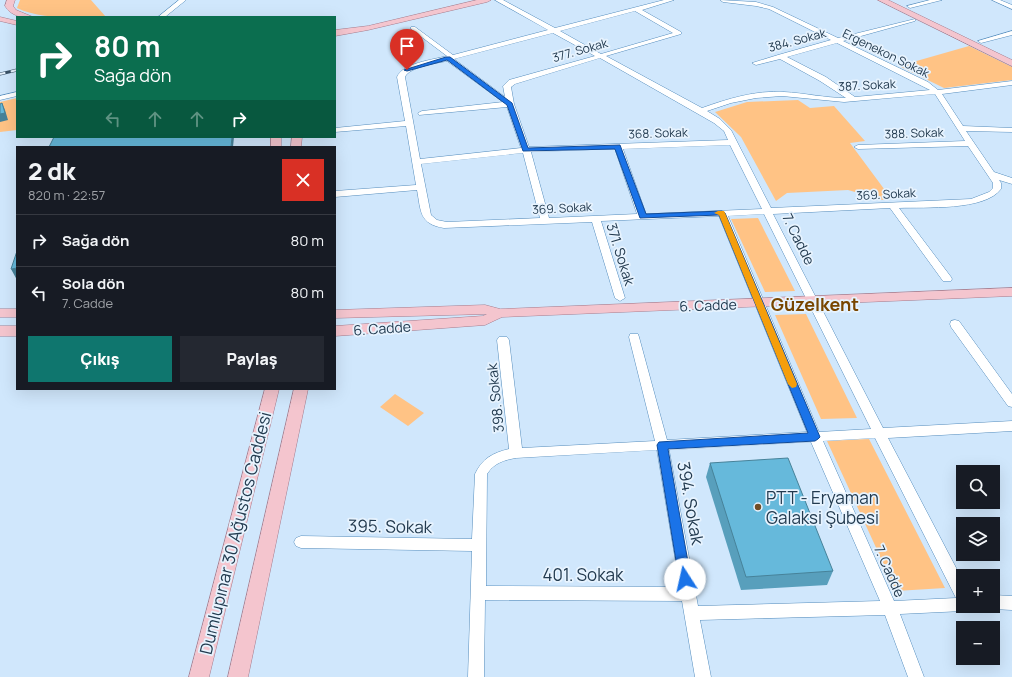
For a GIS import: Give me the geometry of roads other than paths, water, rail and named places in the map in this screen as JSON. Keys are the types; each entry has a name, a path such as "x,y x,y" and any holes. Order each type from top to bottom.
{"main road":[{"path":"11,0 9,6 13,12 26,16"},
{"path":"336,38 368,28 488,0"},
{"path":"882,0 1012,63"},
{"path":"896,0 981,41 1012,54"},
{"path":"0,19 16,23"},
{"path":"336,33 368,28"},
{"name":"6. Cadde","path":"336,331 485,320 500,314 1012,292"},
{"name":"6. Cadde","path":"336,314 484,309 500,314"},
{"path":"0,313 16,313"},
{"path":"0,331 16,331"},
{"name":"Dumlupınar 30 Ağustos Caddesi","path":"199,677 272,390"},
{"name":"Dumlupınar 30 Ağustos Caddesi","path":"238,677 301,390"}],"street":[{"path":"162,16 183,0"},
{"name":"7. Cadde","path":"498,0 701,111 717,121 727,130 812,301 956,582"},
{"path":"555,30 671,0"},
{"name":"Ergenekon Sokak","path":"723,0 757,2 771,8 925,84 937,92 997,183"},
{"path":"910,6 939,0"},
{"path":"995,0 1011,6"},
{"name":"377. Sokak","path":"510,104 507,86 512,82 679,33 636,9"},
{"name":"384. Sokak","path":"756,63 913,20"},
{"path":"413,28 510,104 526,150 545,221"},
{"name":"369. Sokak","path":"555,30 410,68 401,74 426,216 429,220 435,223 451,225 972,202 992,194 997,189 997,183"},
{"path":"981,41 1012,33"},
{"path":"780,56 823,79 853,99"},
{"name":"387. Sokak","path":"701,111 729,101 756,96 782,94 844,100 937,92 1012,83"},
{"path":"0,98 16,94"},
{"path":"422,113 510,104"},
{"path":"336,130 409,123"},
{"path":"961,128 1012,130"},
{"name":"368. Sokak","path":"416,162 526,150 733,142"},
{"name":"388. Sokak","path":"858,148 971,143"},
{"path":"618,147 643,217"},
{"path":"991,174 1012,181"},
{"path":"336,194 421,187"},
{"path":"892,205 947,279"},
{"name":"7. Cadde","path":"722,213 758,303 890,608 916,677"},
{"name":"371. Sokak","path":"596,219 620,298"},
{"path":"955,324 1012,403"},
{"name":"394. Sokak","path":"634,338 662,445 703,677"},
{"name":"398. Sokak","path":"503,340 516,453"},
{"path":"476,677 481,474 484,467 494,458 516,453 1012,426"},
{"name":"395. Sokak","path":"301,542 479,545"},
{"name":"401. Sokak","path":"478,593 688,594"},
{"path":"1000,602 1012,603"},
{"path":"691,613 890,608 956,604"}],"railway":[{"path":"0,74 16,70"}],"place":[{"name":"PTT - Eryaman Galaksi Şubesi","path":"758,507"}],"district":[{"name":"Güzelkent","path":"815,304"}]}
